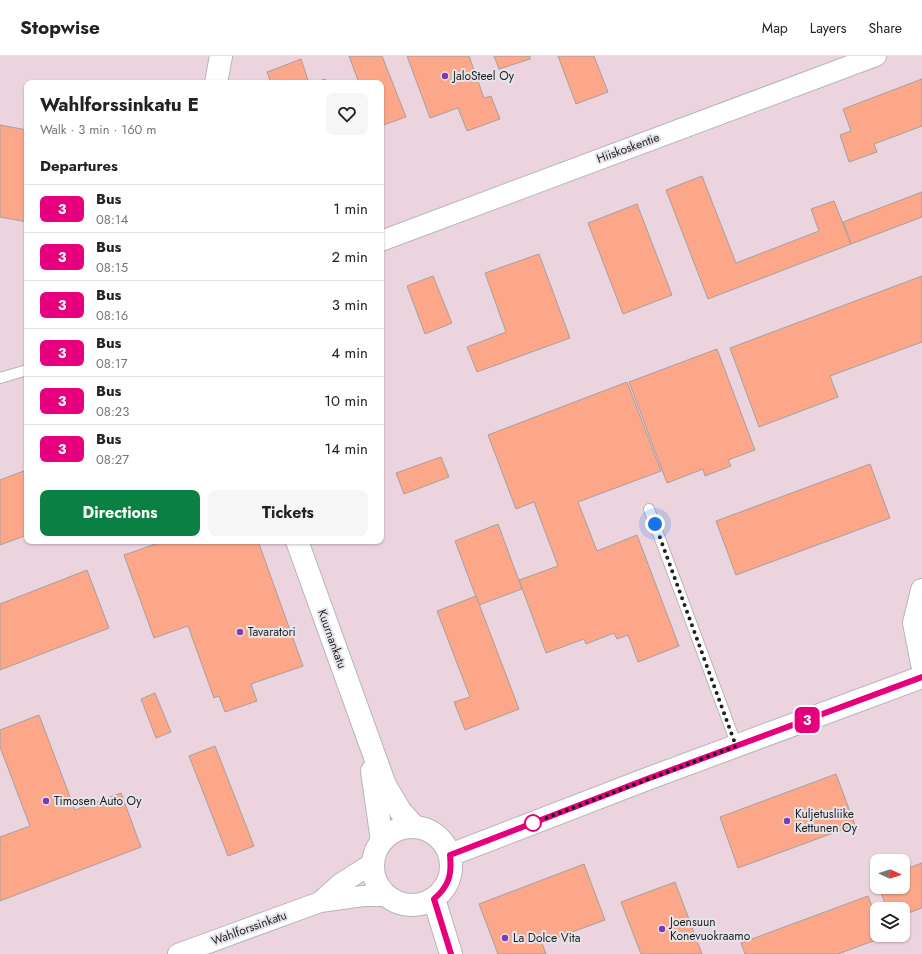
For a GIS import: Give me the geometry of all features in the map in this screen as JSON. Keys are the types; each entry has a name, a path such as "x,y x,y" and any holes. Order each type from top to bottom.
{"street":[{"path":"217,80 221,56"},
{"name":"Hiiskoskentie","path":"384,240 876,56"},
{"name":"Kuurnankatu","path":"298,544 385,785 401,812 415,827"},
{"path":"922,590 914,623 922,664"},
{"path":"450,855 922,677"},
{"name":"Kuurnankatu","path":"368,738 382,841"},
{"path":"415,827 427,830 437,836 445,845 450,855 451,868 448,881 442,892 434,899 420,905 408,905 396,902 386,896 378,887 374,876 373,863 376,851 382,841 392,833 403,828 415,827"},
{"name":"Wahlforssinkatu","path":"320,902 340,884 373,863"},
{"name":"Wahlforssinkatu","path":"178,954 320,902 363,896 386,896"},
{"path":"434,899 451,954"}],"lane":[{"path":"0,378 24,371"},
{"path":"649,509 736,746"}],"shaded area":[{"path":"0,56 922,56 922,954 0,954"}],"building":[{"path":"349,56 382,56 406,117 384,125 384,80 358,80"},
{"name":"JaloSteel Oy","path":"407,56 469,56 484,98 491,96 500,119 467,131 458,108 430,118"},
{"path":"494,56 530,56 530,59 499,69"},
{"path":"558,56 594,56 608,92 576,104"},
{"path":"301,59 308,80 270,80 267,72"},
{"path":"922,79 922,126 874,144 877,152 849,162 840,135 851,131 843,109"},
{"path":"0,125 24,129 24,221 0,217"},
{"path":"702,176 736,263 819,231 811,209 834,201 851,244 708,299 666,190"},
{"path":"922,192 922,217 851,244 843,222"},
{"path":"637,204 672,295 623,314 588,223"},
{"path":"539,254 570,338 477,372 467,347 506,332 485,273"},
{"path":"433,276 452,323 425,334 407,286"},
{"path":"922,276 922,342 830,376 838,397 759,427 730,348"},
{"path":"717,349 755,450 728,460 731,466 705,476 703,469 667,483 629,382"},
{"path":"627,382 661,471 578,502 597,551 637,535 679,646 638,662 628,635 617,639 614,633 586,644 584,639 546,653 519,580 558,566 534,502 516,509 488,435"},
{"path":"441,457 449,477 404,494 396,473"},
{"path":"870,464 890,518 736,575 716,521"},
{"path":"24,471 24,536 0,545 0,480"},
{"path":"498,524 522,589 479,605 455,541"},
{"name":"Tavaratori","path":"155,544 259,544 303,666 251,684 257,701 225,712 219,696 214,698 188,626 154,638 124,555"},
{"path":"87,570 109,628 0,670 0,604"},
{"path":"476,596 519,709 465,730 454,702 470,697 437,611"},
{"path":"155,693 171,732 156,738 141,699"},
{"name":"Timosen Auto Oy","path":"39,715 75,810 121,793 141,847 0,901 0,837 30,826 0,747 0,730"},
{"path":"215,746 254,846 228,856 189,756"},
{"name":"Kuljetusliike Kettunen Oy","path":"836,774 855,825 738,868 720,817"},
{"path":"922,863 922,908 910,912 910,902 884,902 882,894 910,894 910,867"},
{"path":"584,864 605,920 542,943 546,954 498,954 479,904"},
{"name":"Joensuun Konevuokraamo","path":"675,882 702,954 641,954 621,902"},
{"path":"868,896 870,902 870,942 838,954 745,954 741,943"}],"bus line":[{"name":"3","path":"451,954 434,899 442,892 448,881 451,868 450,855 647,779 922,677"}],"place":[{"name":"JaloSteel Oy","path":"445,76"},
{"name":"Tavaratori","path":"240,632"},
{"name":"Timosen Auto Oy","path":"46,801"},
{"name":"Kuljetusliike Kettunen Oy","path":"787,821"},
{"name":"Joensuun Konevuokraamo","path":"662,929"},
{"name":"La Dolce Vita","path":"505,938"}],"route":[{"path":"533,823 736,746 655,524"}]}
